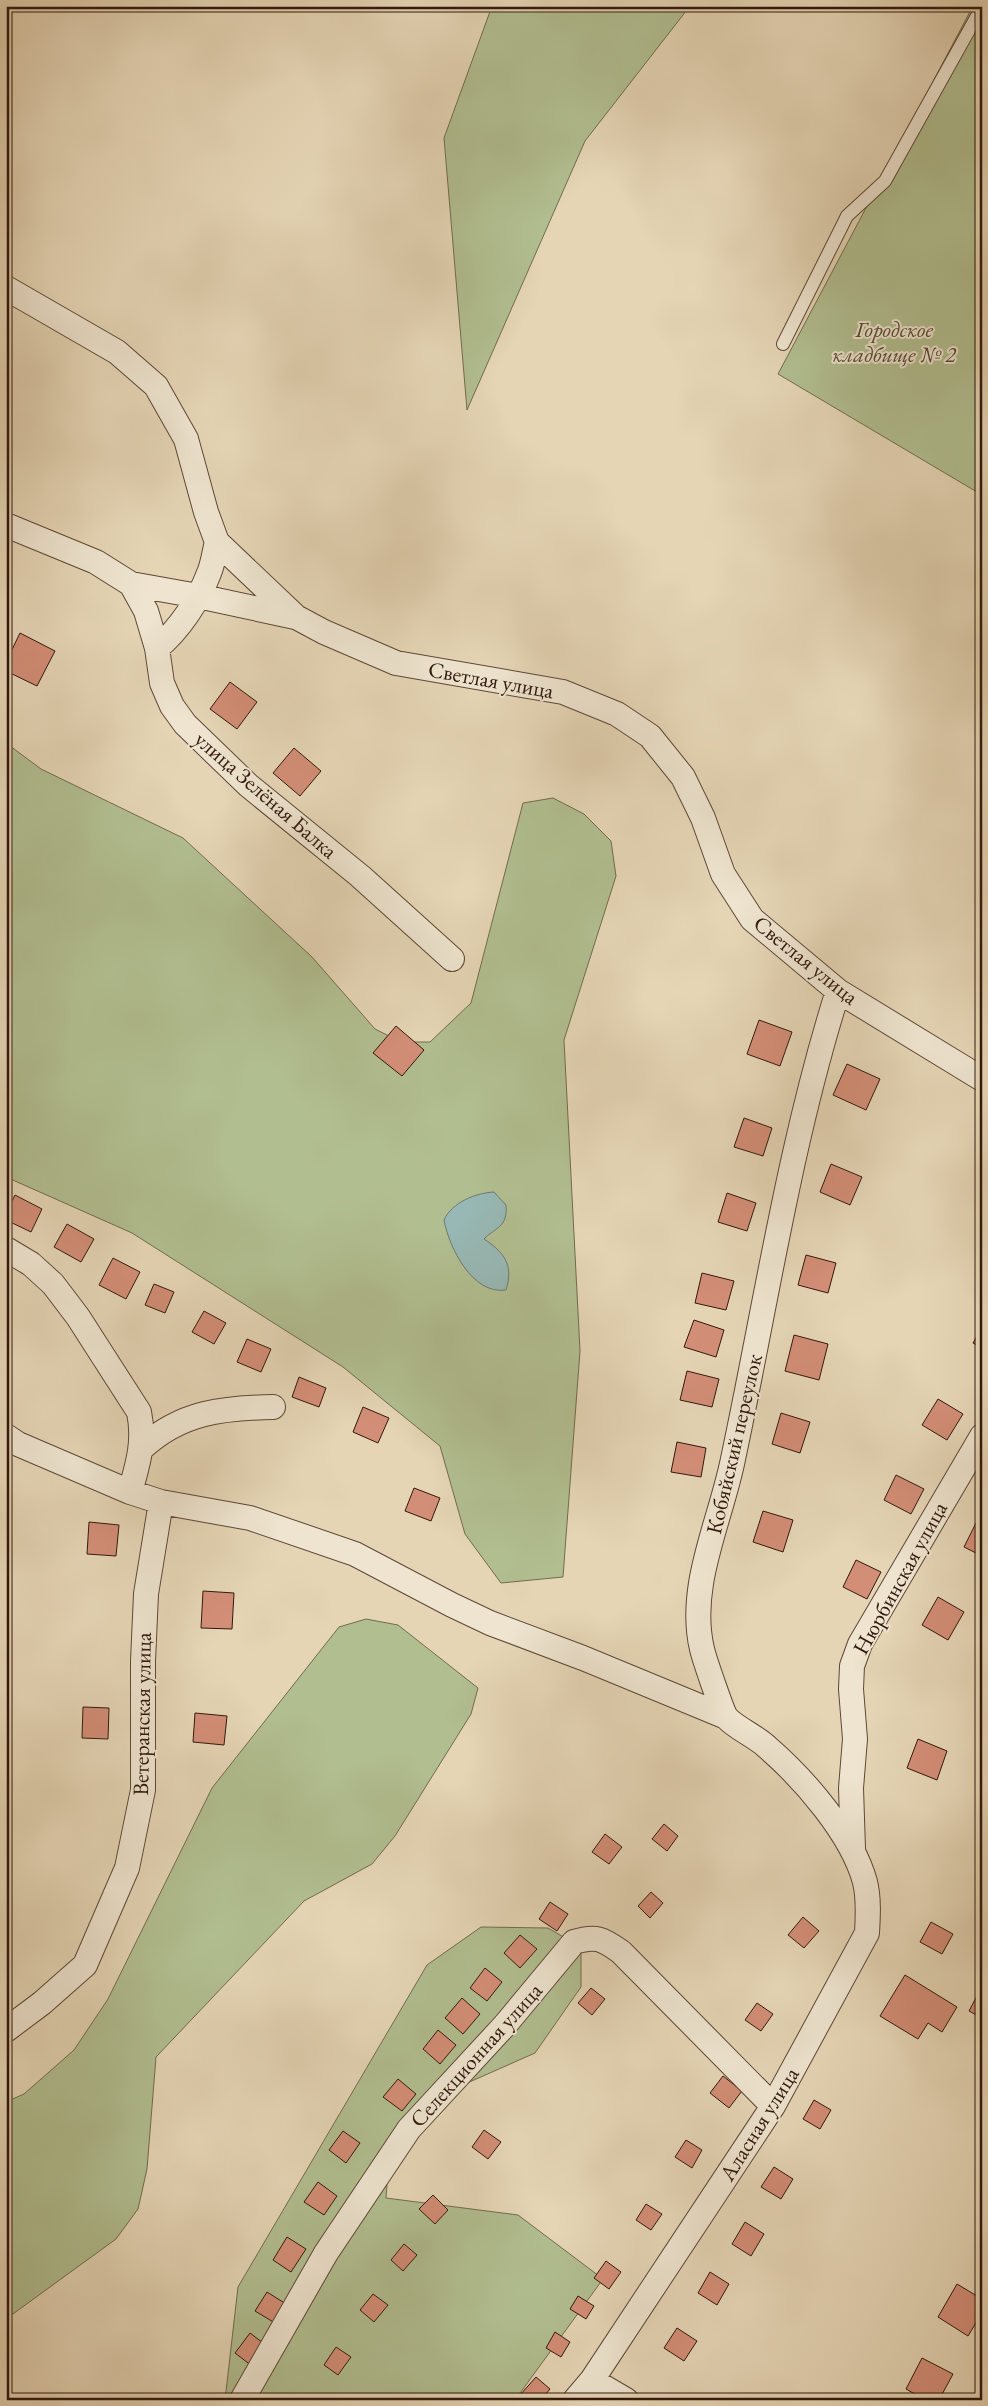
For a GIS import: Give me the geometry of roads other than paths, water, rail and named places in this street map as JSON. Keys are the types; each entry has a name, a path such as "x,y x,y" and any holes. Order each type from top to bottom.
{"street":[{"name":"Светлая улица","path":"6,288 117,352 156,386 186,439 206,512 217,542 296,617 324,632 396,663 563,692 617,714 650,736 684,777 723,874 752,919 838,991 982,1079"},
{"name":"улица Зелёная Балка","path":"6,525 96,562 131,584 146,611 157,648 162,683 172,706 185,724 248,785 360,876 452,959"},
{"path":"157,648 171,636 198,596 209,573 217,542"},
{"path":"131,584 296,617"},
{"name":"Кобяйский переулок","path":"726,1717 702,1649 698,1612 704,1568 727,1491 756,1353 776,1236 827,1027 838,991"},
{"path":"6,1249 31,1264 53,1284 78,1317 139,1412 143,1429 142,1448 130,1492"},
{"path":"142,1448 155,1436 174,1424 197,1415 231,1408 273,1407"},
{"path":"6,1436 18,1444 130,1492 161,1502 250,1518 347,1551 490,1623 583,1658 726,1717 765,1744 804,1781 853,1849"},
{"name":"Нюрбинская улица","path":"853,1849 851,1788 855,1739 851,1690 852,1666 860,1644 982,1436"},
{"name":"Ветеранская улица","path":"6,2030 42,2003 86,1965 127,1868 143,1790 143,1661 146,1594 161,1502"},
{"name":"Аласная улица","path":"575,2400 592,2380 773,2106 867,1933 868,1910 865,1882 853,1849"},
{"name":"Селекционная улица","path":"242,2400 326,2253 409,2129 505,2025 574,1942 589,1937 606,1941 621,1952 773,2106"},
{"path":"592,2380 626,2400"}],"lane":[{"path":"783,344 847,216 885,181 982,7"}],"water":[{"path":"494,1192 506,1205 505,1218 500,1226 484,1239 497,1249 506,1260 509,1273 506,1290 494,1290 483,1285 464,1267 451,1243 444,1220 459,1203 480,1194"}],"park label":[{"name":"Городское кладбище № 2","path":"894,342"}]}
